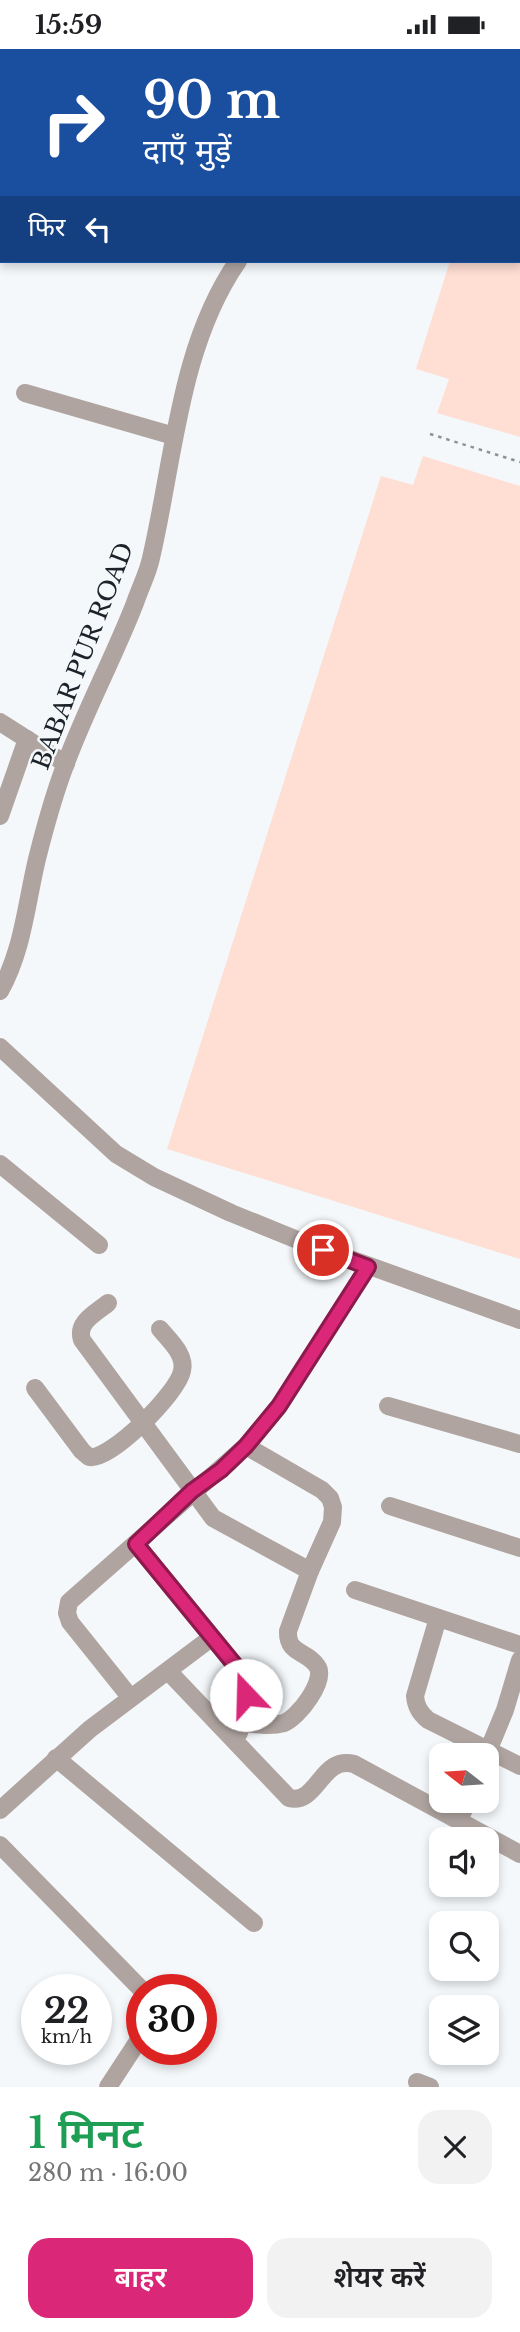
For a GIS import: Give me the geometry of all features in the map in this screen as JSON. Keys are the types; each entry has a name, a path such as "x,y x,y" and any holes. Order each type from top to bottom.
{"street":[{"name":"BABAR PUR ROAD","path":"0,991 12,969 20,945 37,859 66,764 151,561 174,436 204,324 222,285 238,263"},
{"path":"25,393 174,436"},
{"path":"0,722 66,764"},
{"path":"0,816 27,739"},
{"path":"0,1047 116,1154 154,1177 231,1213 368,1267 520,1320"},
{"path":"0,1164 99,1245"},
{"path":"130,1697 70,1622 67,1613 69,1602 246,1446 279,1406 368,1267"},
{"path":"108,1303 85,1321 79,1333 82,1340 192,1491 213,1518 310,1571"},
{"path":"35,1388 82,1451 89,1457 103,1455 143,1422 176,1385 182,1371 182,1359 160,1329"},
{"path":"388,1406 520,1444"},
{"path":"240,1723 271,1725 287,1722 299,1713 316,1686 318,1667 291,1646 288,1639 290,1622 332,1522 333,1507 330,1498 322,1490 246,1446"},
{"path":"390,1506 520,1548"},
{"path":"136,1544 239,1670 245,1683 246,1695 236,1745"},
{"path":"355,1590 520,1645"},
{"path":"438,1618 415,1696 416,1705 428,1720 469,1743"},
{"path":"0,1810 56,1758 130,1697 211,1638"},
{"path":"492,1743 520,1660"},
{"path":"168,1671 289,1798 298,1799 307,1795 335,1764 344,1761 520,1854"},
{"path":"56,1758 254,1923"},
{"path":"499,1758 520,1766"},
{"path":"460,1820 463,1813"},
{"path":"0,1845 126,1974"},
{"path":"108,2087 126,2059"}],"path":[{"path":"430,434 520,462"}],"shaded area":[{"path":"449,263 520,263 520,437 437,413 449,379 416,369"},
{"path":"423,456 520,486 520,1259 167,1149 381,476 413,485"}],"route":[{"path":"246,1695 245,1683 239,1670 136,1544 192,1491 221,1470 246,1446 279,1406 368,1267 323,1250"}]}
